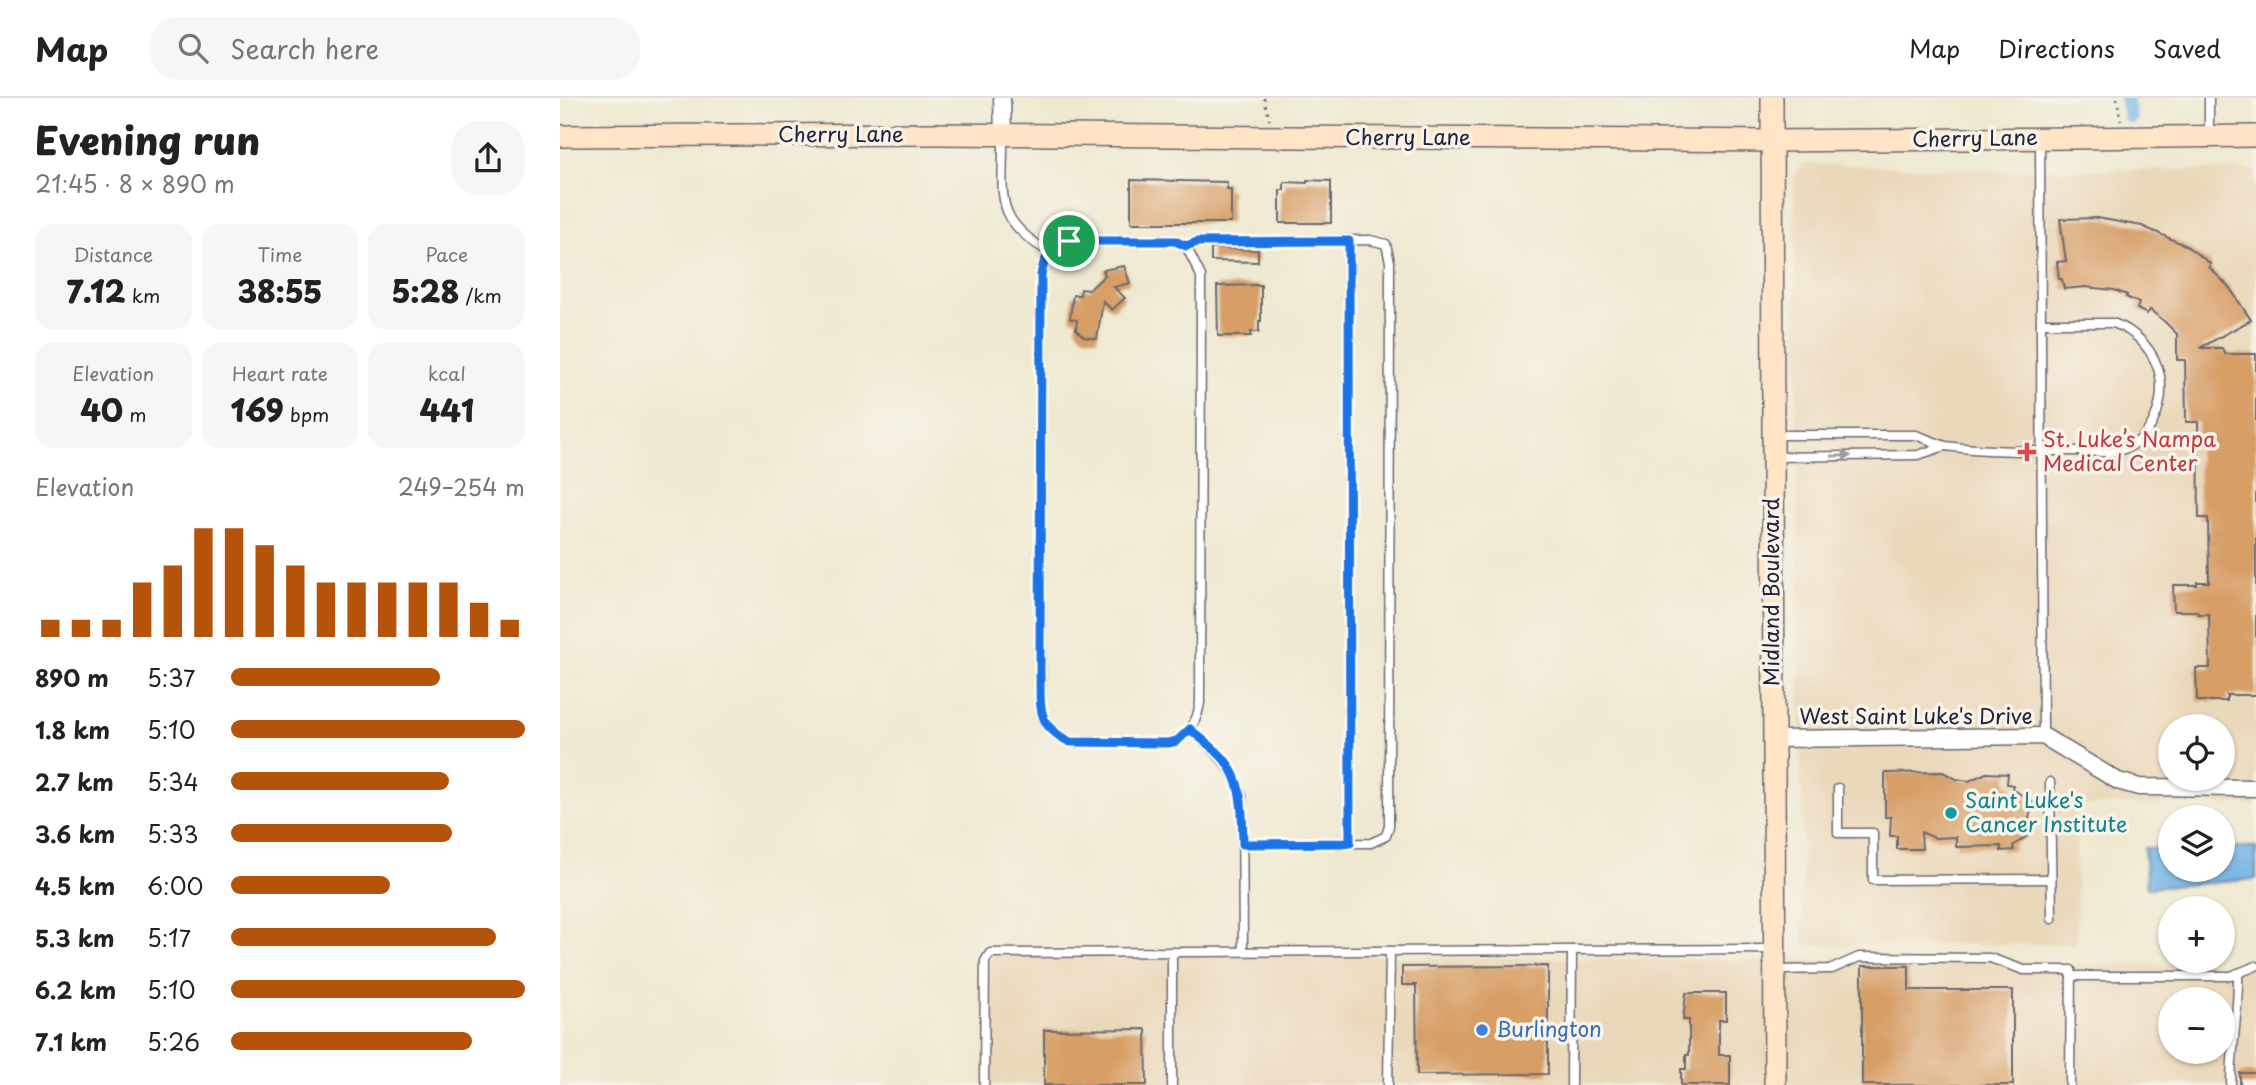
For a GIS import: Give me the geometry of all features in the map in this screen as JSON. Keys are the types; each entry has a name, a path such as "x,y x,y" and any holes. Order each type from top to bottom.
{"main road":[{"name":"Midland Boulevard","path":"1772,98 1774,1085"},
{"name":"Cherry Lane","path":"560,136 1003,135 1772,141 2256,136"}],"street":[{"path":"1002,98 1003,135"},
{"name":"West Saint Luke's Drive","path":"1773,738 2043,736 2118,781 2139,787 2256,788"}],"lane":[{"path":"2209,98 2209,136"},
{"path":"1003,135 1003,196 1006,212 1022,233 1049,252"},
{"path":"2040,139 2043,736"},
{"path":"1186,246 1197,242 1370,240 1386,244 1390,262 1389,826 1386,836 1371,843 1243,844"},
{"path":"1069,241 1175,241 1186,246 1201,276 1200,702 1198,715 1190,729 1177,741 1070,742 1057,736 1045,725 1041,713 1041,275 1043,262 1049,252 1069,241"},
{"path":"1349,241 1350,843"},
{"path":"1772,435 1916,435 1945,446 1973,450 2042,451 2120,451 2142,437 2154,421 2161,401 2161,381 2158,366 2140,339 2124,326 2113,323 2041,323"},
{"path":"1772,457 1918,455 1945,446"},
{"path":"1190,729 1223,758 1236,777 1242,796 1243,951"},
{"path":"2050,782 2052,919"},
{"path":"1838,788 1838,833 1873,833 1873,880 2050,879"},
{"path":"1571,1085 1572,950"},
{"path":"984,1085 985,961 990,953 1572,950 1774,960 1832,970 1859,957 1990,958 2024,970 2071,970 2070,1085"},
{"path":"1388,1085 1390,951"},
{"path":"1172,952 1172,1085"},
{"path":"2071,975 2231,975 2256,966"},
{"path":"2231,1085 2238,973"}],"path":[{"path":"1264,98 1270,113 1272,137"},
{"path":"2117,98 2124,137"}],"shaded area":[{"name":"St. Luke’s Nampa Medical Center","path":"1802,164 1997,170 2256,170 2256,804 2076,805 2077,944 1803,945 1794,178"},
{"path":"990,953 2158,964 2158,973 2235,973 2235,965 2256,965 2256,1085 988,1085"}],"water":[{"path":"2235,847 2256,847 2256,879 2235,881"},
{"path":"2144,848 2158,848 2158,882 2220,882 2147,888"}],"building":[{"path":"1131,180 1227,182 1227,189 1231,189 1231,223 1131,223"},
{"path":"1307,180 1331,181 1331,223 1280,223 1280,190 1284,190 1284,182 1307,183"},
{"path":"2097,218 2142,226 2185,245 2211,264 2209,267 2229,287 2251,320 2200,348 2222,348 2225,354 2256,354 2256,695 2227,695 2227,701 2197,701 2196,668 2210,668 2209,614 2174,611 2173,585 2209,582 2208,518 2199,518 2198,422 2186,422 2185,360 2177,360 2177,334 2150,310 2147,314 2137,309 2139,303 2126,297 2127,295 2114,290 2085,287 2064,289 2062,279 2059,279 2057,262 2066,261 2060,219"},
{"path":"1211,248 1258,250 1258,262 1211,261"},
{"path":"1124,266 1130,283 1114,287 1125,298 1112,310 1103,301 1097,339 1084,337 1076,329 1077,320 1070,319 1073,295 1080,295 1081,289 1089,290 1105,275 1103,270"},
{"path":"1261,285 1259,332 1251,332 1251,336 1218,336 1217,286"},
{"name":"Saint Luke's Cancer Institute","path":"1943,772 1956,779 1969,781 1986,773 2008,774 2007,784 2013,785 2012,789 2033,802 2029,818 2034,831 2013,846 2014,850 2001,851 2001,846 1956,847 1956,837 1935,838 1921,832 1922,849 1897,849 1897,836 1890,836 1891,817 1885,817 1885,773"},
{"name":"Burlington","path":"1548,966 1548,1074 1417,1075 1416,985 1402,985 1402,967"},
{"path":"1862,966 1909,966 1909,990 2013,990 2013,1085 1862,1085"},
{"path":"1686,993 1726,993 1726,1020 1719,1020 1719,1055 1730,1055 1730,1085 1681,1085 1681,1069 1686,1069 1686,1055 1689,1055 1689,1020 1683,1020"},
{"path":"1146,1029 1147,1085 1044,1085 1044,1030"},
{"path":"2240,1073 2256,1073 2256,1085 2240,1085"}],"waterway":[{"path":"2126,98 2130,117"}],"place":[{"name":"St. Luke’s Nampa Medical Center","path":"2027,452"},
{"name":"Saint Luke's Cancer Institute","path":"1951,813"},
{"name":"Burlington","path":"1482,1030"}],"route":[{"path":"1069,241 1175,241 1186,246 1197,242 1349,241 1350,843 1243,844 1242,796 1236,777 1223,758 1190,729 1177,741 1147,745 1070,742 1057,736 1045,725 1041,713 1040,673 1041,275 1043,262 1049,252 1069,241"}]}
